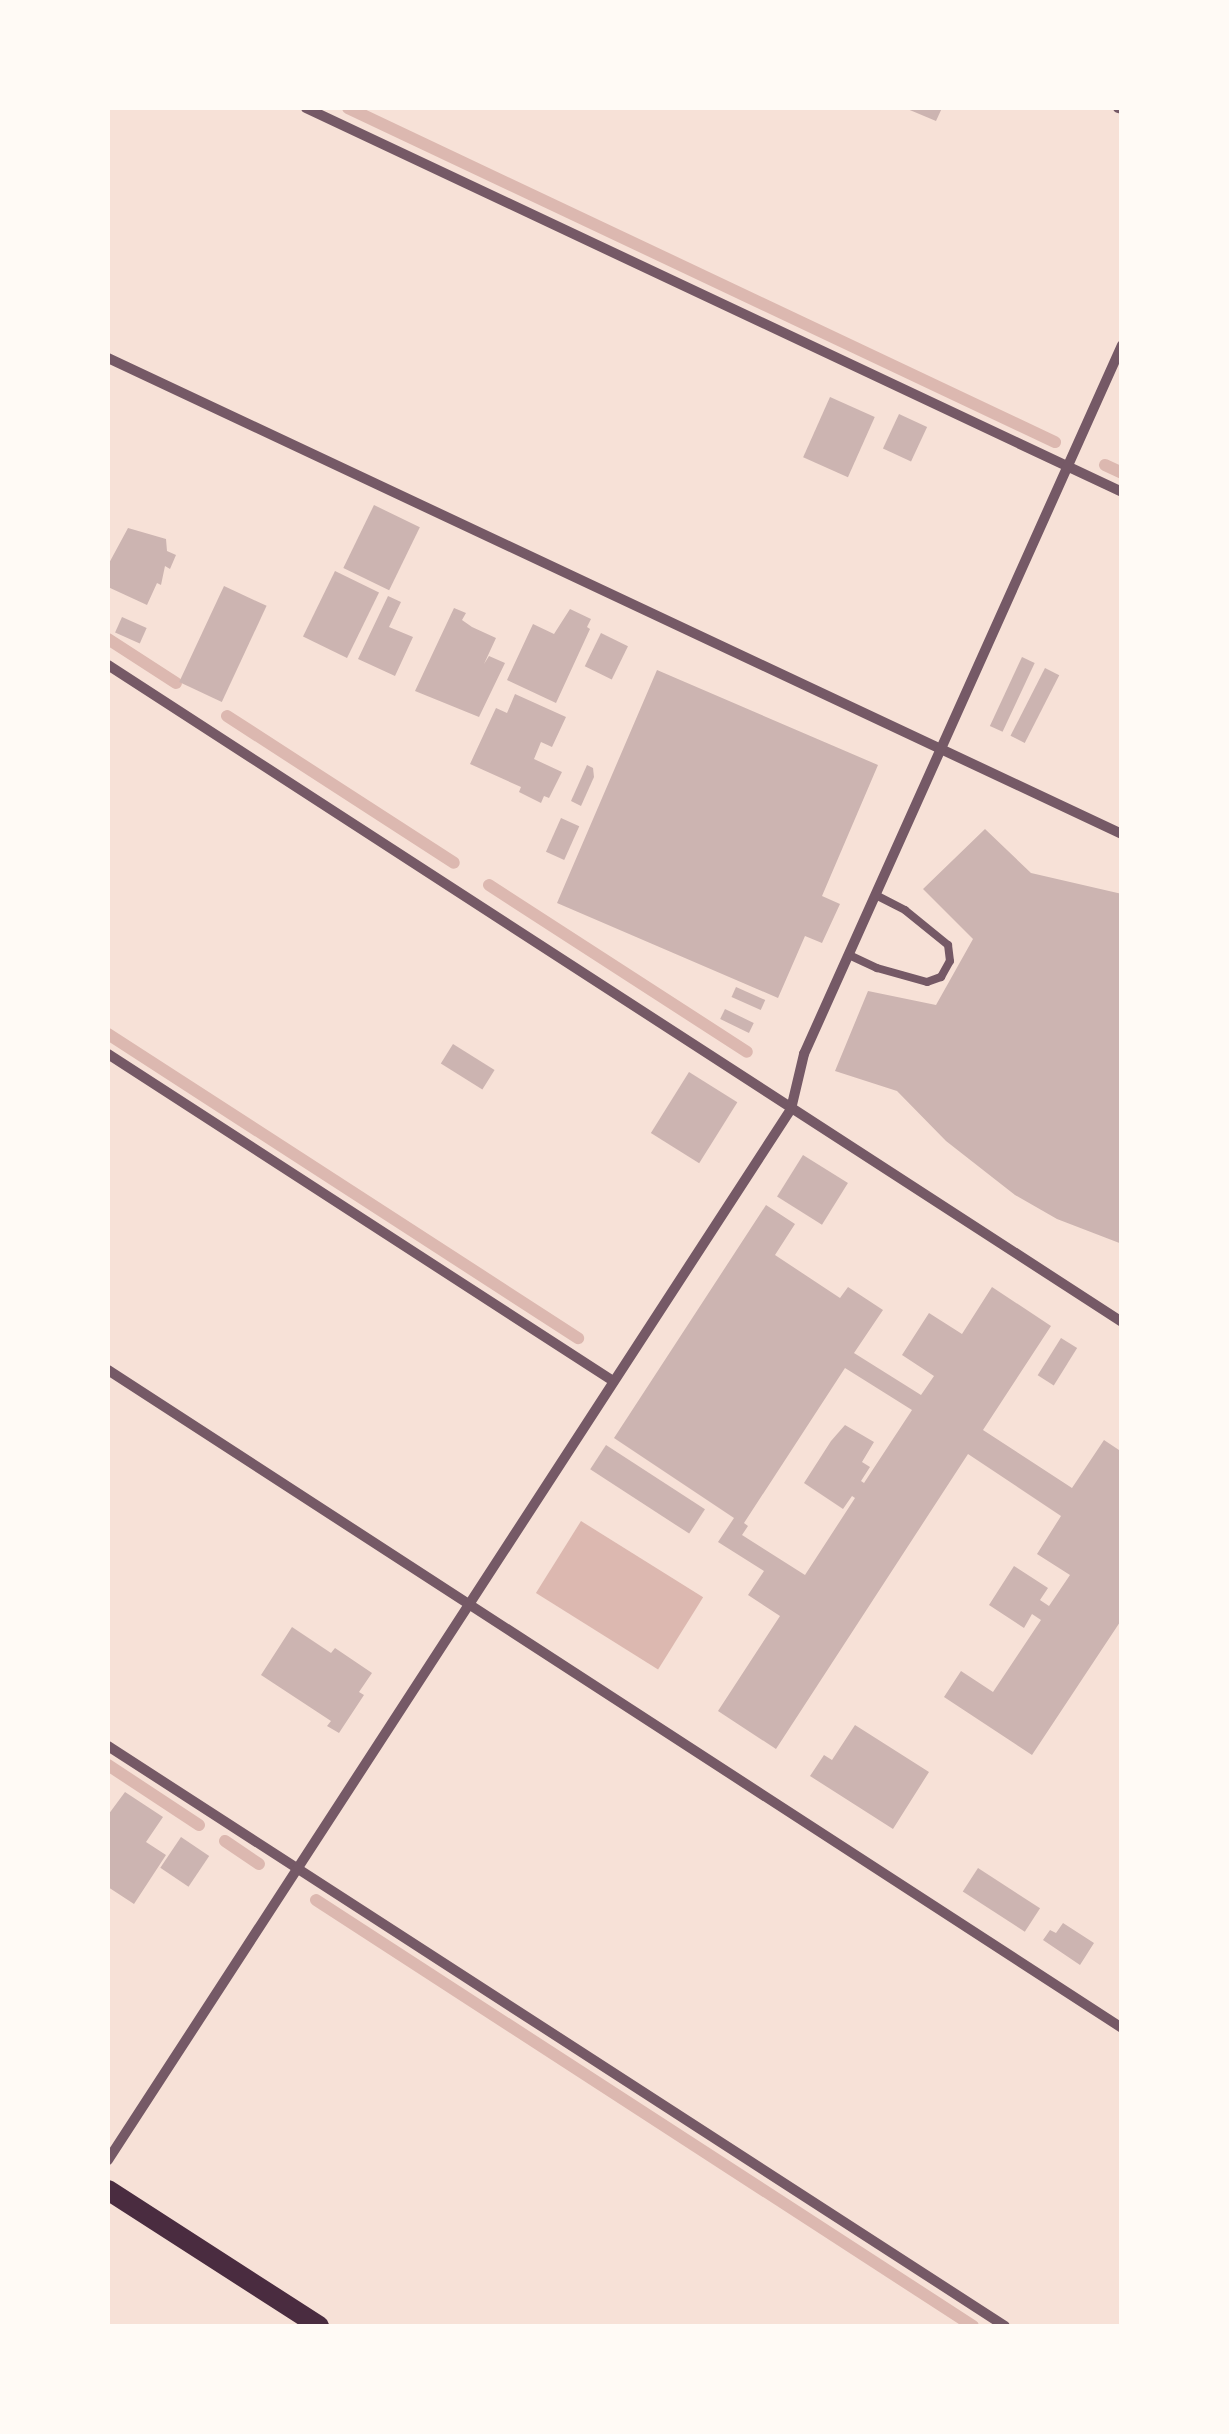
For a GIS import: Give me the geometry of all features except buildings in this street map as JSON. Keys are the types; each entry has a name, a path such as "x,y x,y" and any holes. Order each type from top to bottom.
{"main road":[{"path":"108,2190 319,2326"}],"street":[{"path":"306,108 1122,492"},
{"path":"108,2160 791,1109 804,1054 943,752 1122,345"},
{"path":"108,358 1122,834"},
{"path":"108,666 1122,1322"},
{"path":"108,1054 613,1381"},
{"path":"108,1370 1122,2028"},
{"path":"108,1746 1005,2326"}],"lane":[{"path":"850,955 877,968 928,982 941,977 950,961 948,945 905,910 876,896"}],"shaded area":[{"path":"581,1521 703,1597 658,1669 536,1593"}],"waterway":[{"path":"348,108 1055,442"},
{"path":"1105,465 1122,473"},
{"path":"108,639 176,683"},
{"path":"227,716 454,863"},
{"path":"489,885 747,1052"},
{"path":"108,1034 578,1338"},
{"path":"108,1765 199,1825"},
{"path":"225,1841 259,1864"},
{"path":"316,1900 973,2326"}]}
